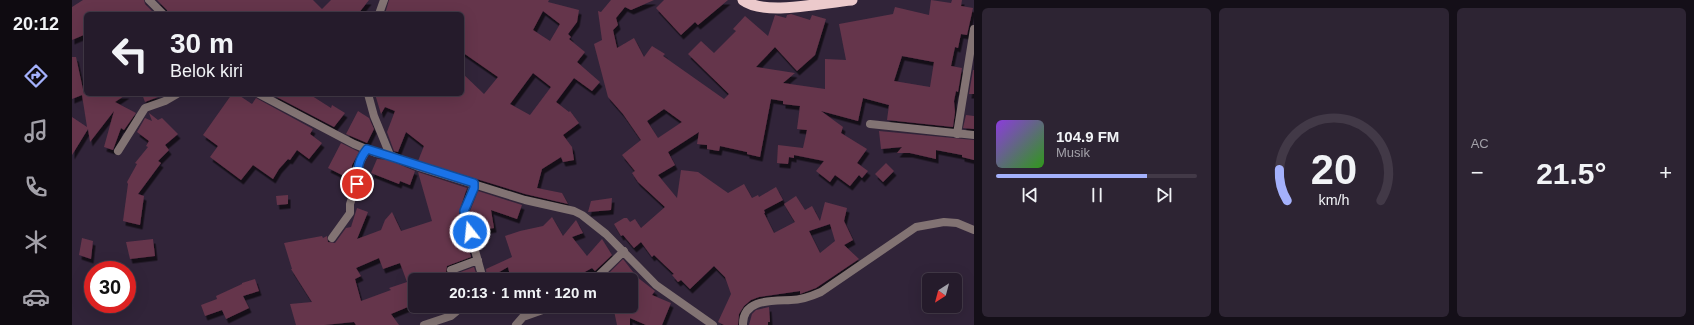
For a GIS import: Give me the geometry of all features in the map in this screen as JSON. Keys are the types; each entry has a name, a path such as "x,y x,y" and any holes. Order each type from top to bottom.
{"highway":[{"path":"743,0 755,6 774,8 852,0"}],"street":[{"path":"149,0 161,12"},
{"path":"380,12 384,0"},
{"path":"957,134 974,29"},
{"path":"118,151 144,108 165,101 173,96"},
{"path":"263,96 354,144 367,149 390,155 473,189 574,212 590,220 624,251 656,285 713,325"},
{"path":"369,96 374,116 390,155"},
{"path":"870,124 974,136"},
{"path":"332,238 350,213 353,193 357,184 357,168 367,149"},
{"path":"473,189 464,211 481,272"},
{"path":"743,325 745,312 757,303 806,298 821,292 916,227 944,222 957,223 974,230"},
{"path":"601,273 624,251"},
{"path":"452,273 451,270 478,260"},
{"path":"424,325 451,316 454,313"},
{"path":"516,325 523,317 534,313"}],"building":[{"path":"83,0 144,0 145,4 153,12 84,12 84,35 72,40 72,7"},
{"path":"157,0 313,0 322,9 331,0 369,0 360,12 168,12"},
{"path":"389,0 549,0 548,2 579,10 577,22 568,34 571,37 569,39 585,52 577,62 600,82 592,91 574,78 556,102 569,112 570,111 579,123 563,135 572,147 574,160 563,162 561,157 542,169 537,188 562,193 568,204 525,194 418,161 424,146 406,132 398,152 394,151 387,132 395,111 385,107 381,114 376,96 464,96 464,75 484,94 498,77 464,53 464,12 386,12","holes":["543,11 560,24 550,41 533,30","533,73 551,87 530,115 510,104"]},
{"path":"611,0 654,0 631,10 625,7 616,18 618,25 613,30 617,48 634,38 644,57 652,46 665,54 663,56 724,99 729,94 688,54 701,41 714,53 736,31 733,29 745,16 768,36 775,15 786,18 787,15 791,14 810,20 812,15 826,19 815,55 797,71 775,47 756,67 795,73 783,83 825,89 825,59 846,60 839,24 893,14 895,7 929,15 931,0 951,3 952,0 962,0 961,6 973,8 967,35 961,34 958,48 955,47 951,66 962,68 958,92 956,91 954,101 955,112 953,127 887,120 889,105 863,98 858,121 821,111 843,127 841,133 867,149 857,163 868,171 862,178 859,175 850,186 835,175 830,182 816,171 824,161 794,155 794,158 789,157 788,164 777,163 778,145 803,148 807,130 797,129 800,106 783,104 783,101 771,99 760,157 747,154 747,152 720,146 719,151 707,149 707,145 697,144 699,132 668,152 675,165 658,175 677,198 681,170 698,172 728,193 744,184 752,198 758,195 759,197 776,187 783,200 764,210 774,233 795,222 784,204 796,196 805,210 812,206 820,221 825,202 847,208 844,221 853,240 844,245 859,259 816,288 800,294 800,291 759,297 751,300 744,306 739,314 738,325 724,325 718,322 731,294 725,277 714,266 690,289 681,280 678,282 672,275 674,274 654,255 652,257 641,242 634,248 623,235 621,236 614,224 624,218 627,218 630,222 635,219 641,228 665,207 638,182 632,173 635,171 622,155 641,140 623,114 608,97 594,44 602,40 598,11 601,12","holes":["902,56 934,62 930,87 894,81","664,109 682,122 658,138 647,121","830,224 835,241 820,253 809,231"]},
{"path":"664,0 728,0 698,25 695,22 681,35 656,8"},
{"path":"72,57 76,57 84,96 124,96 115,102 136,113 124,130 121,128 113,150 104,147 114,111 90,142 88,129 72,155 72,117 87,127 82,95 72,99"},
{"path":"973,70 974,94 969,94"},
{"path":"143,96 161,96 145,102"},
{"path":"231,96 240,96 252,104 256,98 313,129 310,134 322,143 309,159 297,150 290,160 288,159 279,169 273,179 253,165 241,180 210,157 218,146 203,135"},
{"path":"275,96 312,96 331,108 332,105 345,113 334,127"},
{"path":"358,111 369,118 374,129 367,143 346,134"},
{"path":"149,113 158,120 162,118 178,134 165,145 169,150 158,161 161,163 138,194 144,196 140,225 123,221 127,182 137,164 135,163 148,147 146,146 149,141 137,132 145,118 152,121"},
{"path":"966,115 974,116 974,129 963,128"},
{"path":"879,131 974,140 974,160 962,157 962,155 936,150 936,159 910,153 897,153 902,147 881,149"},
{"path":"341,143 359,152 352,165 352,172 348,178 328,168"},
{"path":"377,159 389,160 415,171 410,185 400,181 399,184 371,173"},
{"path":"886,163 894,171 883,182 875,174"},
{"path":"418,172 467,188 459,212 471,257 447,266 446,273 408,273 408,307 391,314 399,325 356,325 354,322 324,325 296,325 290,304 312,302 291,269 284,243 322,236 323,238 327,236 328,242 335,243 346,228 351,227 357,208 368,212 357,239 381,230 385,220 392,212 401,231 432,221","holes":["379,258 383,269 400,263 407,282 389,288 391,290 361,301 355,279 361,276 356,268"]},
{"path":"478,191 522,205 517,219 491,210 494,228 475,231 470,211"},
{"path":"288,195 288,204 277,205 276,196"},
{"path":"612,198 611,210 588,212 591,201"},
{"path":"552,217 563,236 576,220 583,233 572,237 587,256 602,239 612,255 595,271 592,268 583,273 509,273 508,267 498,273 486,273 486,269 512,257 505,236 543,226"},
{"path":"82,238 93,241 91,259 79,255"},
{"path":"153,239 155,256 130,259 126,242"},
{"path":"623,259 634,273 609,273"},
{"path":"474,267 476,273 458,273"},
{"path":"638,278 655,291 652,295 671,303 662,325 646,325 630,318 630,325 617,325 614,313 638,313"},
{"path":"255,279 259,291 243,296 249,308 226,319 222,310 205,316 201,305 217,299 216,296 242,283"},
{"path":"769,307 770,322 768,322 768,325 749,325 752,314 756,310"}],"route":[{"path":"357,184 357,168 363,154 367,149 376,153 390,155 419,167 474,183 474,188 464,211 470,232"}]}
